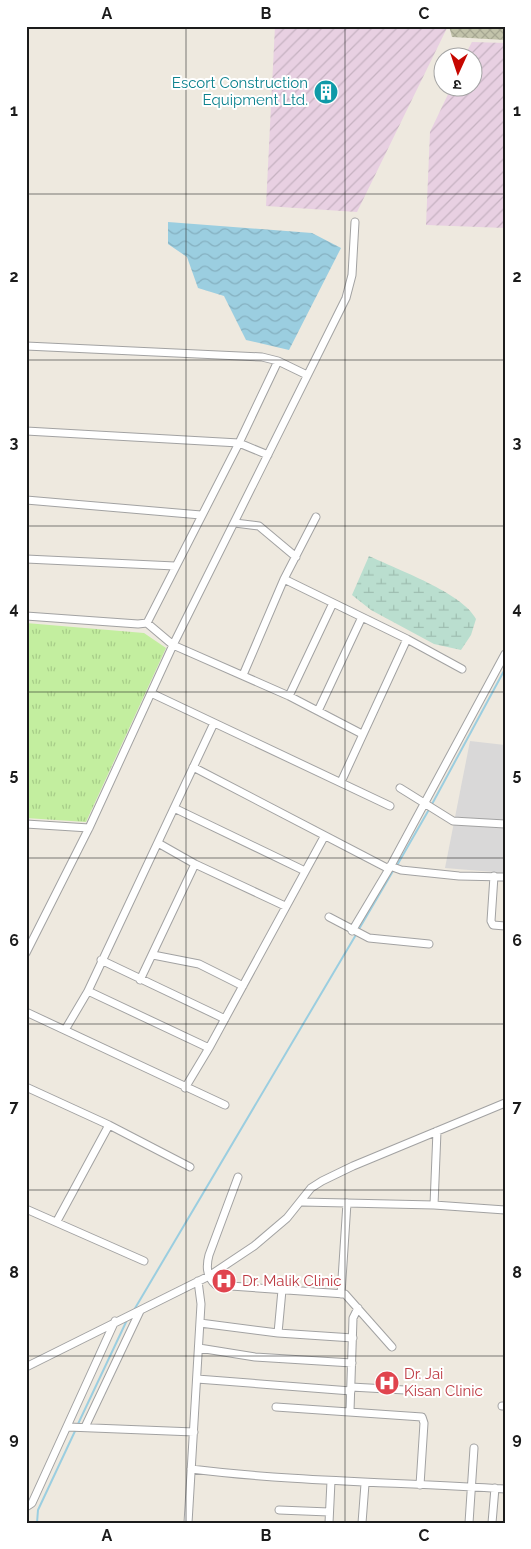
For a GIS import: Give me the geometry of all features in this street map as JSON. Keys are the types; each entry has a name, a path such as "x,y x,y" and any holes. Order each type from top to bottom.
{"street":[{"path":"26,953 89,828 173,645 307,375 327,340 349,288 355,222"},
{"path":"26,346 262,357 278,361 307,375"},
{"path":"147,622 239,443 278,361"},
{"path":"26,430 239,443 268,455"},
{"path":"26,500 201,515"},
{"path":"242,675 284,579 316,517"},
{"path":"235,523 259,526 296,557"},
{"path":"26,559 175,566"},
{"path":"284,579 407,638 462,669"},
{"path":"289,696 333,603"},
{"path":"26,616 138,624 147,622"},
{"path":"318,711 362,617"},
{"path":"147,622 173,645 289,696 362,734"},
{"path":"341,782 407,638"},
{"path":"353,931 392,868 505,654"},
{"path":"151,693 390,806"},
{"path":"65,1030 88,991 214,723"},
{"path":"193,767 324,837 392,868 465,876 505,877"},
{"path":"400,788 458,822 505,824"},
{"path":"174,808 305,871"},
{"path":"26,824 89,828"},
{"path":"185,1088 209,1048 324,837"},
{"path":"158,843 195,864 285,906"},
{"path":"140,980 195,864"},
{"path":"494,876 491,921 493,925 505,926"},
{"path":"329,917 362,936 379,940 430,944"},
{"path":"153,955 199,964 243,986"},
{"path":"101,960 225,1019"},
{"path":"88,991 209,1048"},
{"path":"26,1012 185,1088 225,1105"},
{"path":"26,1087 109,1125 190,1167"},
{"path":"26,1367 209,1276 254,1246 302,1202 311,1188 331,1176 505,1103"},
{"path":"57,1221 109,1125"},
{"path":"434,1205 437,1131"},
{"path":"238,1177 206,1266 209,1276 216,1285 341,1294 349,1297 392,1347"},
{"path":"302,1202 434,1205 504,1210"},
{"path":"341,1294 347,1203"},
{"path":"26,1209 57,1221 144,1261"},
{"path":"188,1523 201,1304 198,1281"},
{"path":"278,1333 282,1290"},
{"path":"350,1411 353,1318 358,1308"},
{"path":"26,1507 32,1503 76,1427 136,1312"},
{"path":"76,1427 92,1394 119,1320"},
{"path":"200,1323 278,1333 353,1338"},
{"path":"199,1348 255,1356 352,1363"},
{"path":"197,1379 351,1389 404,1390"},
{"path":"276,1407 422,1417 424,1423 420,1485"},
{"path":"76,1427 194,1432"},
{"path":"468,1523 474,1448"},
{"path":"192,1469 248,1476 365,1484 505,1489"},
{"path":"329,1523 331,1481"},
{"path":"362,1523 365,1484"},
{"path":"492,1523 495,1488"},
{"path":"279,1510 329,1512"}],"shaded area":[{"path":"275,26 448,26 437,48 434,48 434,55 357,212 266,206"},
{"path":"449,26 505,26 505,40 452,37"},
{"path":"472,42 505,43 505,228 426,225 430,132 446,98 484,98 484,48 469,48"},
{"path":"470,741 505,745 505,873 445,868"}],"green space":[{"path":"369,556 444,591 469,609 476,619 471,635 461,650 434,644 371,610 352,595"},
{"path":"26,623 144,633 166,648 86,822 26,818"}],"water":[{"path":"168,222 312,233 341,248 289,350 246,340 224,296 198,288 187,257 168,244"}],"waterway":[{"path":"396,867 505,669"},
{"path":"359,929 393,871"},
{"path":"134,1310 357,933"},
{"path":"78,1424 127,1320"},
{"path":"37,1523 38,1510 76,1429"}],"place":[{"name":"Escort Construction Equipment Ltd.","path":"326,92"},
{"name":"Dr. Malik Clinic","path":"224,1281"},
{"name":"Dr. Jai Kisan Clinic","path":"387,1383"}]}
